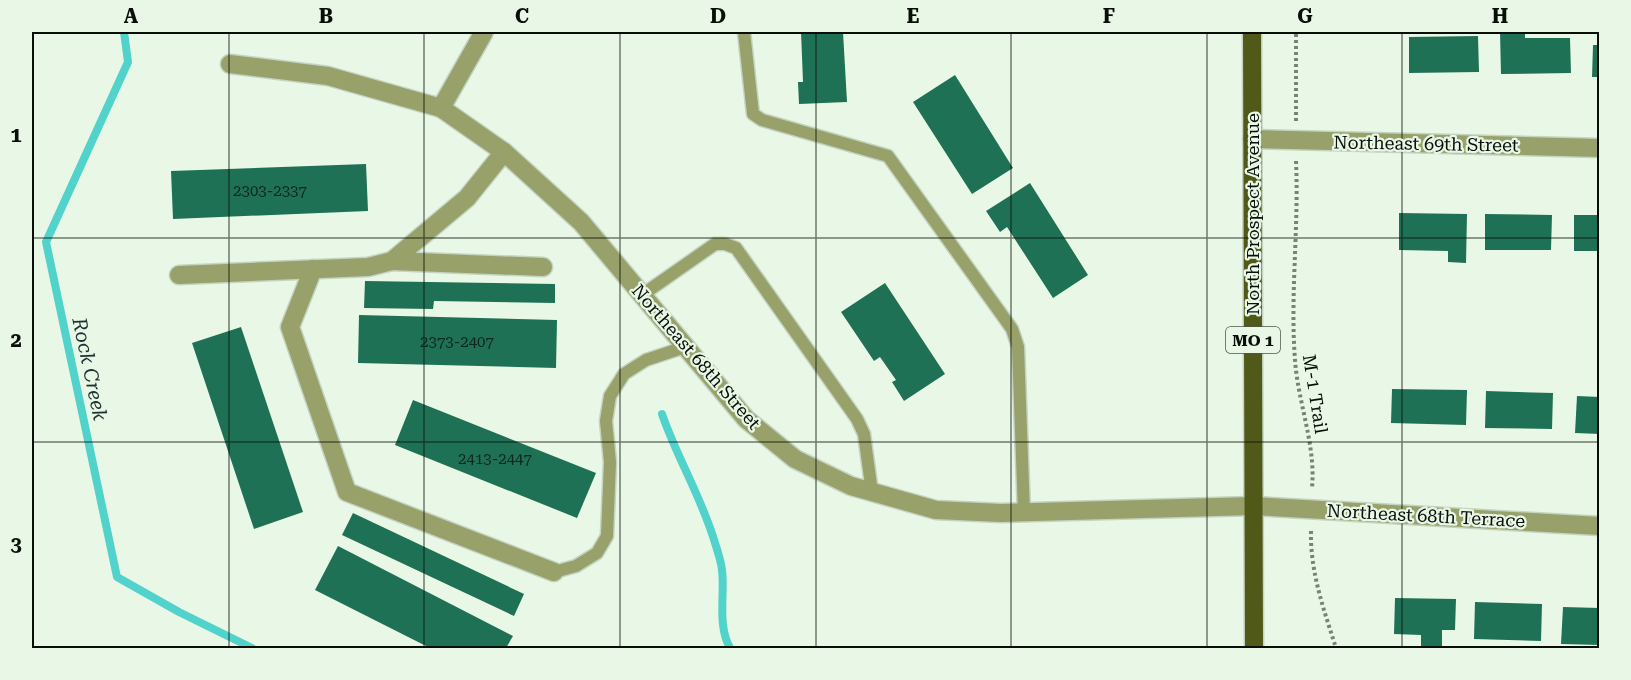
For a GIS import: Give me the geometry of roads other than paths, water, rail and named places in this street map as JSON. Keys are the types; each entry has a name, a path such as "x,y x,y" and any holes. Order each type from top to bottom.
{"main road":[{"name":"North Prospect Avenue","path":"1252,32 1254,648"}],"street":[{"path":"441,108 484,32"},
{"name":"Northeast 68th Street","path":"230,64 328,76 441,108 504,152 581,222 746,419 795,459 850,486 936,510 1024,513 1253,506"},
{"name":"Northeast 69th Street","path":"1252,139 1599,148"},
{"path":"392,261 467,198 504,152"},
{"path":"179,276 368,267 392,261 543,267"},
{"path":"313,269 290,327 347,492 554,572"},
{"name":"Northeast 68th Terrace","path":"1253,506 1599,526"}],"lane":[{"path":"744,32 753,114 762,120 888,156 1012,328 1018,347 1024,513"},
{"path":"642,296 716,244 736,248 857,419 864,434 872,492"},
{"path":"554,572 576,566 597,553 608,536 610,462 606,421 610,396 624,374 646,360 685,347"}],"waterway":[{"name":"Rock Creek","path":"124,32 128,62 46,242 117,577 179,612 252,648"},
{"path":"662,414 710,526 718,553 723,580 724,630 730,648"}]}
